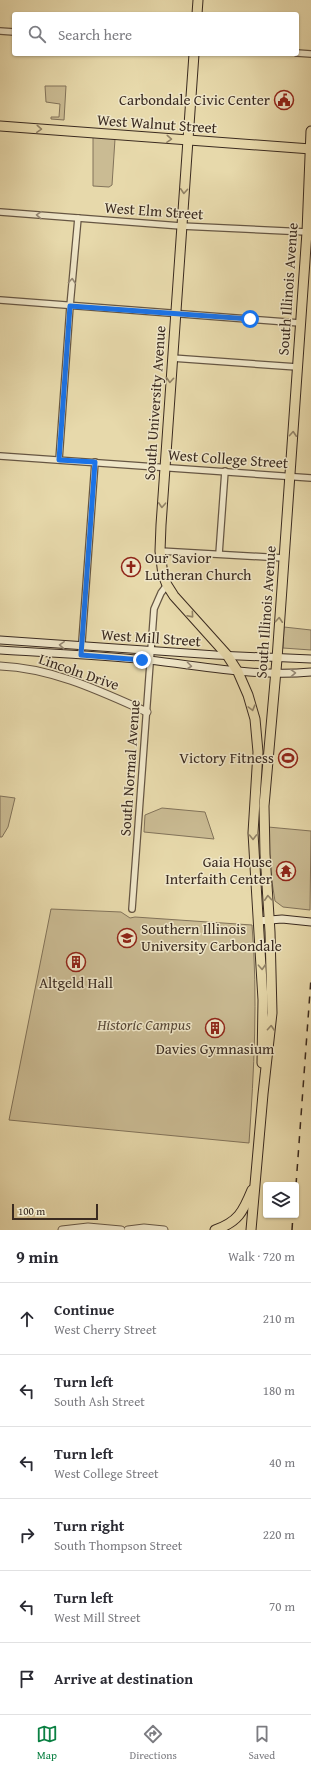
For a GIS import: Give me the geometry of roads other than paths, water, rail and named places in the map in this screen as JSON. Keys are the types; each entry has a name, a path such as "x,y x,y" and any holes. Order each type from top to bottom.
{"highway":[{"path":"196,12 198,0"},
{"name":"South University Avenue","path":"167,585 163,575 160,551 164,466 194,56"},
{"name":"West Walnut Street","path":"0,126 310,149"},
{"name":"South Illinois Avenue","path":"251,1230 272,1013 270,920 265,854 264,806 276,674 307,232 311,131"},
{"name":"South Illinois Avenue","path":"167,585 174,596 226,655 238,672 250,701 257,730 258,752 253,833 263,1000 263,1094"},
{"path":"215,1230 228,1226 242,1212 256,1178"}],"main road":[{"name":"West Mill Street","path":"0,640 277,659 311,659"},
{"name":"West Mill Street","path":"0,650 150,660 238,672 276,674 311,672"},
{"name":"Lincoln Drive","path":"0,666 28,669 67,679 147,712"},
{"path":"258,921 282,919 311,922"},
{"path":"62,1230 88,1227 121,1230"},
{"path":"128,1230 164,1230"}],"street":[{"path":"0,31 12,32"},
{"path":"299,53 311,54"},
{"name":"West Elm Street","path":"0,212 181,226 307,232"},
{"path":"59,460 78,218"},
{"path":"0,300 300,323"},
{"path":"172,358 297,367"},
{"name":"West College Street","path":"0,456 164,466 311,478"},
{"path":"81,655 95,462"},
{"path":"219,554 225,471"},
{"path":"160,551 284,558"},
{"name":"South Normal Avenue","path":"132,909 154,609 158,597 167,585"}],"railway":[{"path":"296,1182 311,978"},
{"path":"292,1230 293,1218"}],"place":[{"name":"Carbondale Civic Center","path":"284,100"},
{"name":"Our Savior Lutheran Church","path":"131,567"},
{"name":"Victory Fitness","path":"288,758"},
{"name":"Gaia House Interfaith Center","path":"286,871"},
{"name":"Southern Illinois University Carbondale","path":"127,938"},
{"name":"Altgeld Hall","path":"76,962"},
{"name":"Davies Gymnasium","path":"215,1028"}],"park label":[{"name":"Historic Campus","path":"144,1025"}]}
